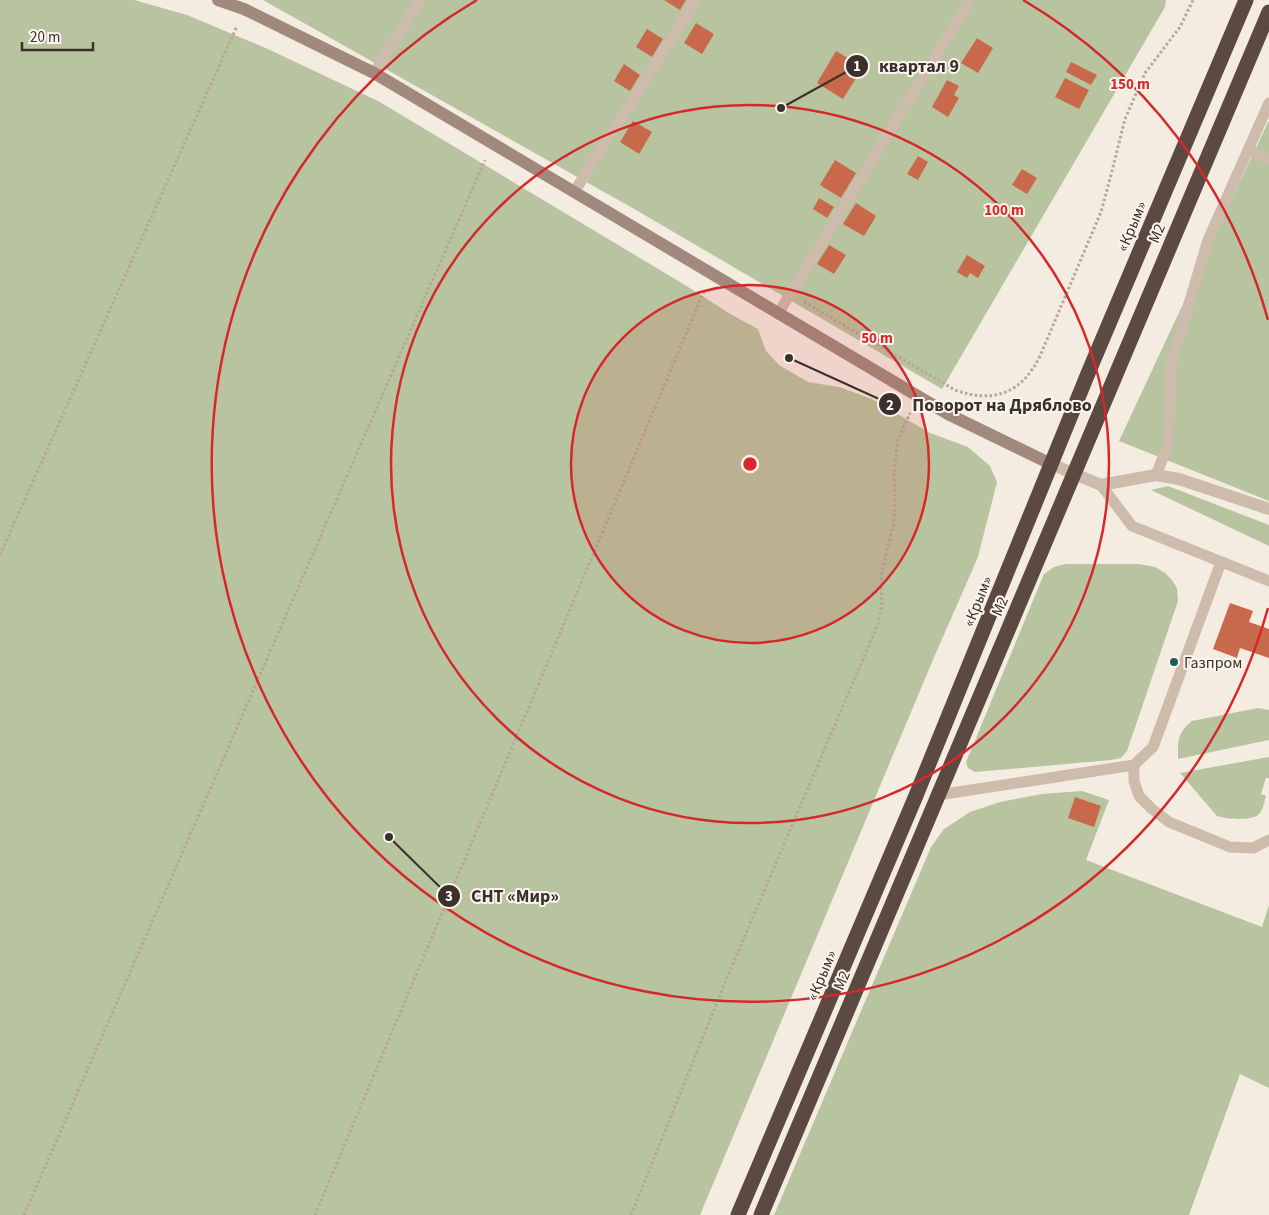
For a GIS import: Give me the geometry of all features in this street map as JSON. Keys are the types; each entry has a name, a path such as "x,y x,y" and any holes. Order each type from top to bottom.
{"highway":[{"name":"«Крым»","path":"738,1215 919,789 1089,371 1246,0"},
{"name":"М2","path":"761,1215 1269,12"}],"street":[{"path":"218,0 244,9 374,73 948,414 1100,485 1156,475 1179,479 1269,509"}],"lane":[{"path":"374,73 420,0"},
{"path":"574,192 696,0"},
{"path":"778,314 970,0"},
{"path":"1156,475 1168,445 1172,361 1208,240 1269,103"},
{"path":"1248,150 1269,160"},
{"path":"1100,485 1132,526 1269,581"},
{"path":"938,795 1134,765 1153,747 1221,562"},
{"path":"1134,765 1134,781 1139,796 1169,822 1230,847 1253,848 1269,840"}],"path":[{"path":"791,294 955,390 983,397 998,395 1012,389 1034,369 1065,299 1101,212 1124,119 1145,73 1180,27 1193,0"},
{"path":"0,555 244,9"},
{"path":"24,1215 492,143"},
{"path":"315,1215 711,274"},
{"path":"631,1215 724,985 878,624 882,604 882,572 894,522 896,500 894,476 898,442 907,419 919,398"}],"green space":[{"path":"0,0 134,0 187,15 268,49 378,101 758,329 766,351 779,365 808,382 839,387 872,399 930,433 968,447 990,466 997,482 978,557 700,1215 0,1215"},
{"path":"263,0 1166,0 1165,7 942,389 636,210"},
{"path":"1269,120 1269,501 1119,441"},
{"path":"1168,486 1269,525 1269,546 1151,490"},
{"path":"1065,564 1138,564 1155,567 1165,573 1177,588 1178,601 1127,751 1121,758 1111,760 975,772 968,768 966,762 1044,574 1054,567"},
{"path":"1258,708 1269,710 1269,740 1178,759 1179,738 1183,729 1192,721"},
{"path":"1269,757 1269,778 1266,778 1261,794 1266,796 1261,811 1254,817 1244,819 1217,816 1180,773"},
{"path":"1082,791 1109,800 1086,860 1262,927 1269,905 1269,1088 1240,1074 1189,1215 774,1215 931,847 944,829 970,812 1000,802 1042,794"}],"building":[{"path":"664,0 686,0 680,10"},
{"path":"696,23 714,34 702,54 684,43"},
{"path":"647,29 663,39 652,57 636,47"},
{"path":"977,38 993,48 978,73 961,63"},
{"path":"836,51 863,67 843,99 817,83"},
{"path":"1071,62 1097,75 1091,85 1066,72"},
{"path":"624,64 640,75 630,91 614,81"},
{"path":"1065,78 1089,90 1079,109 1055,97"},
{"path":"947,80 959,86 954,95 959,98 948,117 932,107"},
{"path":"633,121 652,132 639,154 620,142"},
{"path":"918,156 928,162 918,180 907,174"},
{"path":"835,160 856,173 841,198 820,185"},
{"path":"1022,169 1037,178 1027,194 1012,185"},
{"path":"819,198 834,207 827,218 813,209"},
{"path":"856,203 876,216 864,236 843,224"},
{"path":"829,245 846,255 834,274 817,264"},
{"path":"967,255 985,266 978,278 970,273 967,278 957,272"},
{"path":"1230,603 1253,611 1249,622 1269,629 1269,658 1240,648 1237,658 1213,649"},
{"path":"1075,797 1101,806 1094,827 1068,818"}],"place":[{"name":"квартал 9","path":"781,108"},
{"name":"Поворот на Дряблово","path":"789,358"},
{"name":"Газпром","path":"1174,662"},
{"name":"СНТ «Мир»","path":"389,837"}]}
